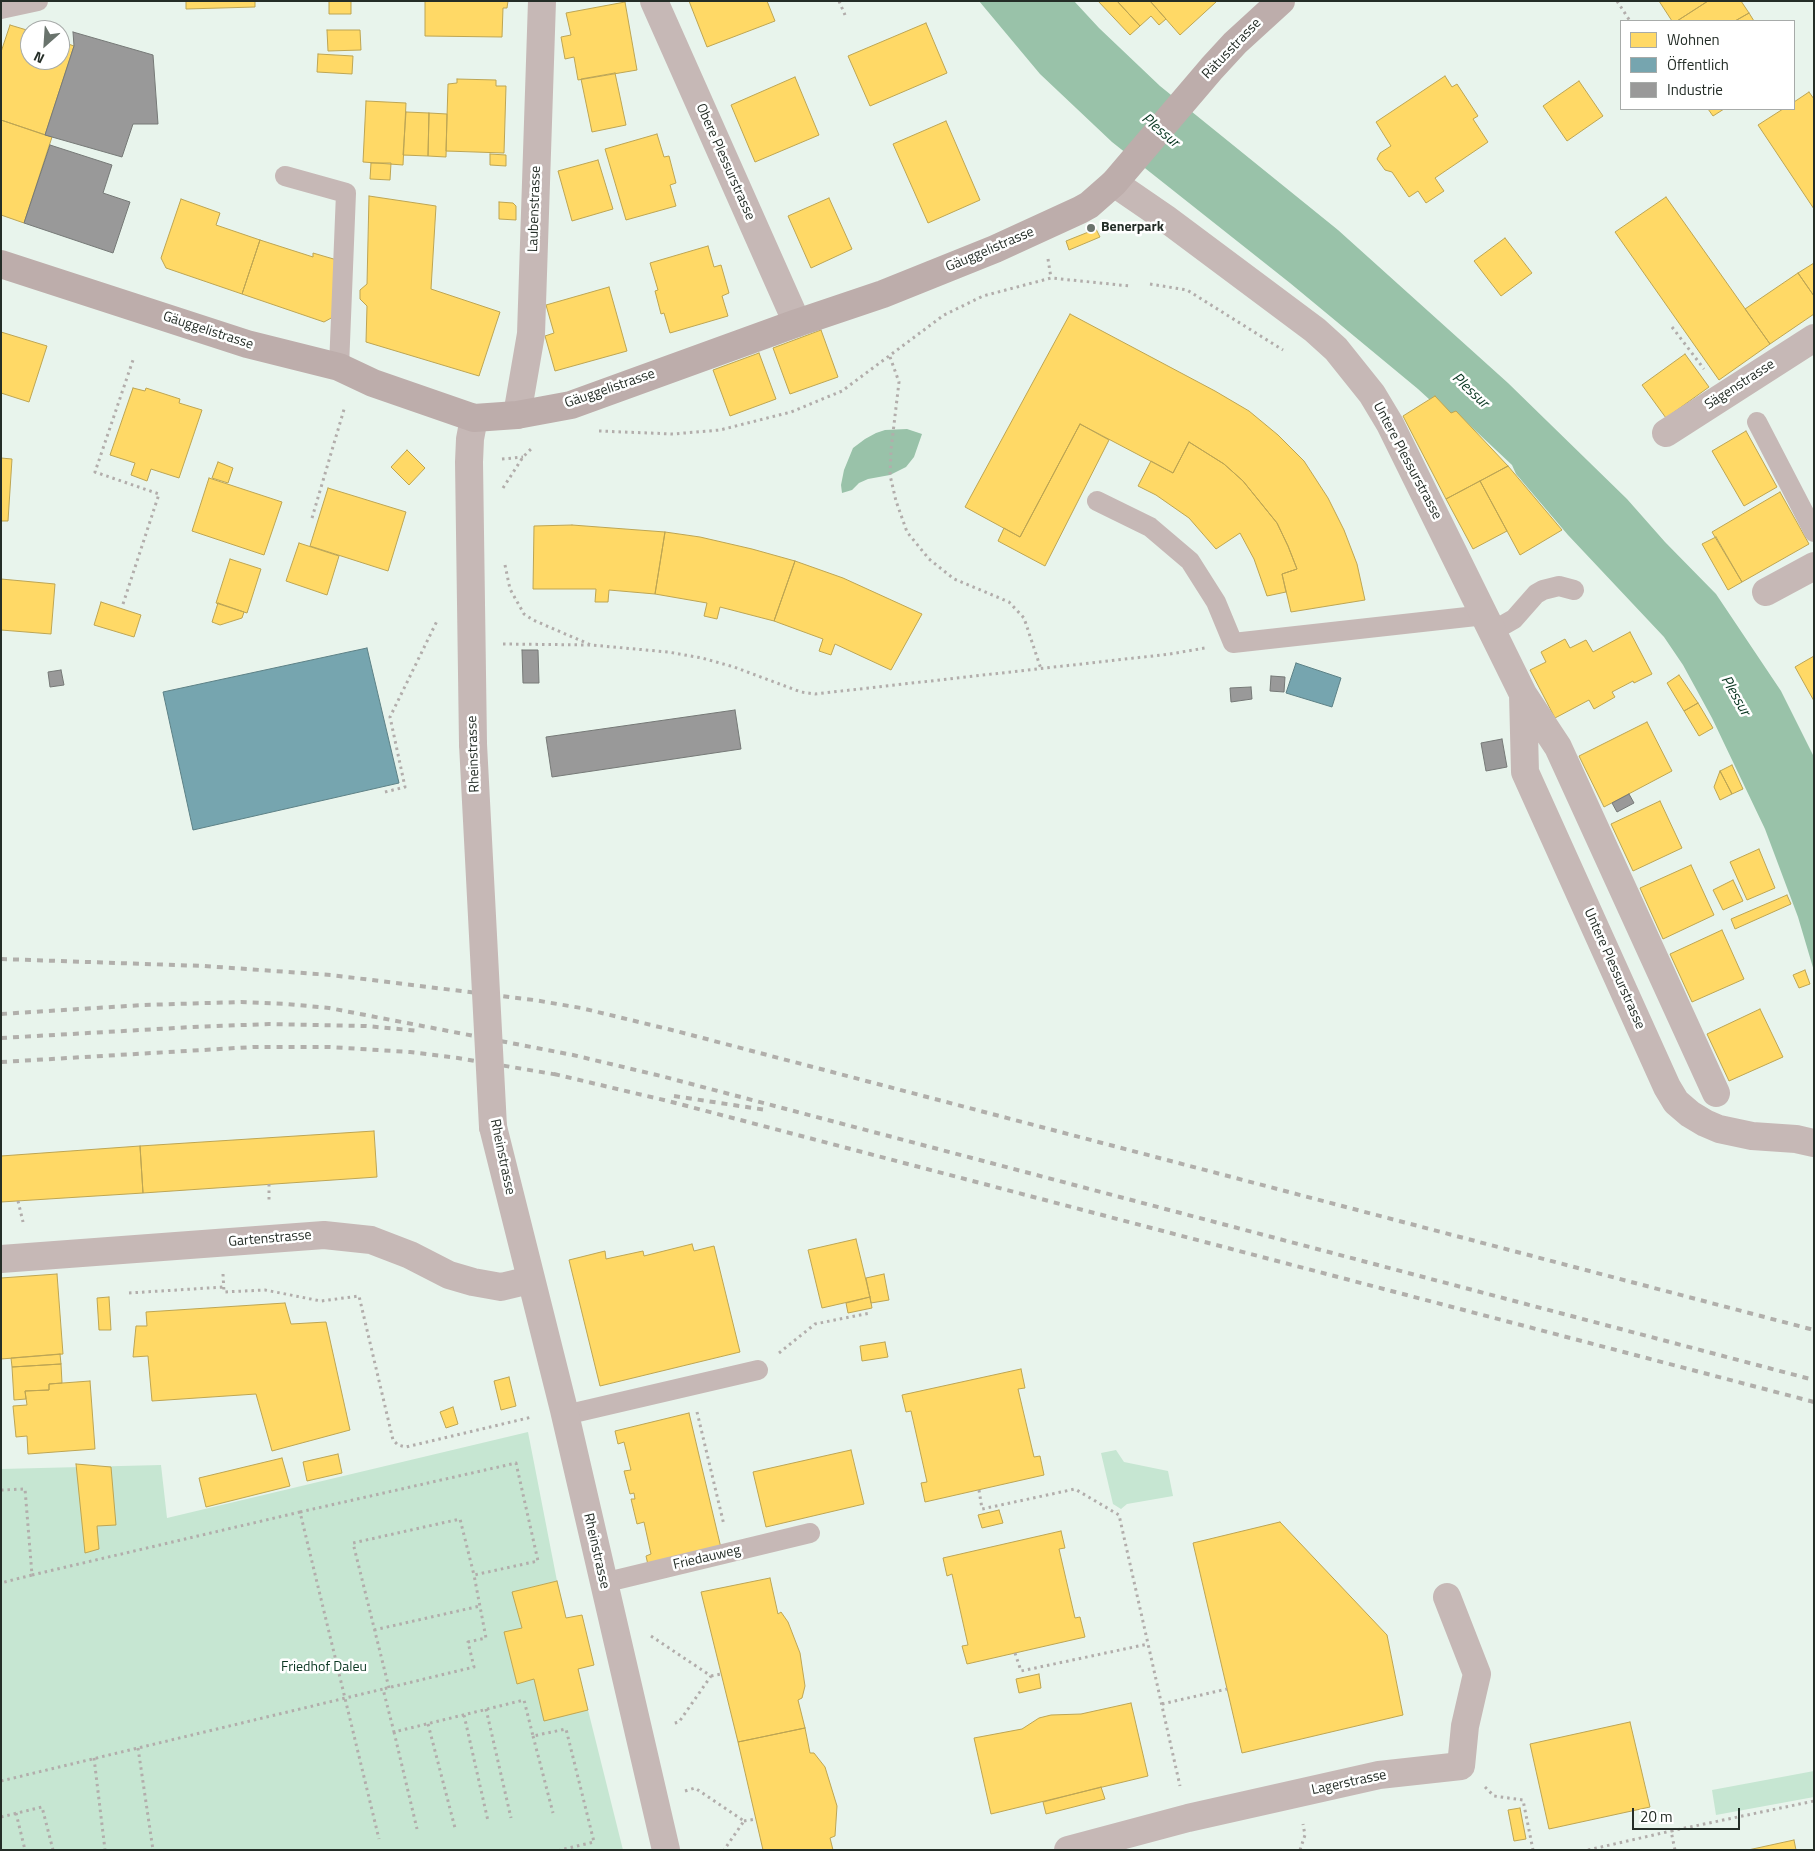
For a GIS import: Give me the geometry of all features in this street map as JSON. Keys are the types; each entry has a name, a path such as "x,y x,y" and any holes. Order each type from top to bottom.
{"street":[{"name":"Laubenstrasse","path":"517,415 531,334 542,1"},
{"name":"Obere Plessurstrasse","path":"654,1 797,323"},
{"name":"Rätusstrasse","path":"1120,176 1235,43 1280,1"},
{"name":"Gäuggelistrasse","path":"1,264 248,344 339,367 373,383 474,418 517,415 570,405 883,294 995,249 1080,210 1089,205 1120,176"},
{"name":"Untere Plessurstrasse","path":"1120,176 1165,218 1299,318 1336,349 1372,394 1390,424 1523,694 1558,747 1716,1093"},
{"name":"Sägenstrasse","path":"1666,433 1814,338"},
{"name":"Rheinstrasse","path":"474,418 470,438 469,462 473,744 493,1127 565,1415 666,1850"},
{"path":"1766,592 1814,566"},
{"name":"Untere Plessurstrasse","path":"1523,694 1525,772 1663,1078 1676,1102 1705,1124 1719,1129 1752,1136 1796,1138 1814,1143"},
{"name":"Gartenstrasse","path":"1,1259 324,1235 371,1240 410,1255 449,1274 473,1282 501,1287 530,1280"},
{"path":"1447,1597 1477,1674 1465,1726 1461,1766"},
{"name":"Lagerstrasse","path":"1068,1850 1188,1818 1379,1776 1461,1766"}],"lane":[{"path":"1,9 38,1"},
{"path":"285,176 346,193 339,367"},
{"path":"1757,422 1814,532"},
{"path":"1097,501 1150,527 1190,561 1216,602 1233,643 1514,620 1536,594 1543,590 1559,586 1574,590"},
{"path":"565,1415 758,1370"},
{"name":"Friedauweg","path":"603,1583 810,1534"}],"path":[{"path":"838,1 845,15"},
{"path":"1617,1 1629,20"},
{"path":"590,430 673,434 729,428 791,412 842,391 944,315 983,296 1051,278 1130,286"},
{"path":"1150,284 1187,290 1288,353"},
{"path":"1672,327 1724,396"},
{"path":"890,357 899,382 890,475 896,501 907,532 929,559 954,580 1009,602 1024,618 1041,669"},
{"path":"123,604 159,494 95,472 133,360"},
{"path":"312,518 346,404"},
{"path":"500,494 523,457 539,443"},
{"path":"512,458 523,457"},
{"path":"505,563 510,589 524,614 532,620 591,645"},
{"path":"385,792 404,788 390,717 439,617"},
{"path":"496,644 591,645 668,652 702,658 734,667 801,692 816,694 1170,654 1233,643"},
{"path":"269,1184 269,1203"},
{"path":"18,1201 23,1222"},
{"path":"223,1272 224,1292 265,1290 321,1301 359,1296 394,1440 398,1445 406,1447 538,1416"},
{"path":"129,1292 224,1288"},
{"path":"758,1370 815,1324 870,1313"},
{"path":"690,1386 731,1553"},
{"path":"1,1583 516,1463 538,1561 474,1575"},
{"path":"1,1490 25,1489 32,1575"},
{"path":"978,1490 982,1509 1075,1489 1119,1515 1188,1818"},
{"path":"300,1512 379,1838"},
{"path":"1,1781 344,1699 383,1689 389,1688 474,1667 468,1642 486,1638 474,1575 460,1519 353,1543 389,1688"},
{"path":"374,1630 480,1606"},
{"path":"649,1628 651,1637 711,1676 721,1674"},
{"path":"1016,1653 1020,1671 1148,1644"},
{"path":"639,1734 680,1722 711,1676"},
{"path":"383,1689 417,1829"},
{"path":"1162,1704 1227,1689"},
{"path":"394,1732 524,1700 553,1813"},
{"path":"486,1709 511,1818"},
{"path":"464,1715 488,1820"},
{"path":"428,1724 455,1828"},
{"path":"533,1736 566,1729 594,1842 560,1850"},
{"path":"138,1748 153,1850"},
{"path":"94,1758 105,1850"},
{"path":"1461,1766 1494,1796 1523,1800 1534,1850"},
{"path":"654,1799 695,1788 744,1821 756,1819"},
{"path":"1588,1850 1814,1801"},
{"path":"1,1817 42,1806 53,1850"},
{"path":"16,1813 25,1850"},
{"path":"724,1850 744,1821"},
{"path":"1671,1831 1675,1850"}],"green space":[{"name":"Friedhof Daleu","path":"528,1432 557,1581 513,1592 522,1628 504,1633 517,1684 534,1679 544,1720 588,1710 623,1850 1,1850 1,1469 161,1465 167,1518"},
{"path":"1116,1450 1124,1462 1168,1471 1173,1496 1127,1504 1121,1509 1113,1504 1101,1453"},
{"path":"1814,1771 1814,1797 1716,1815 1712,1790"}],"water":[{"name":"Plessur","path":"979,1 1074,1 1099,28 1160,86 1338,230 1508,383 1627,499 1665,542 1716,594 1781,691 1814,757 1814,971 1798,917 1765,829 1712,718 1683,665 1664,637 1568,535 1516,474 1512,465 1462,418 1454,422 1418,389 1290,283 1112,142 1040,74"},
{"path":"907,429 922,434 914,457 906,467 890,475 868,479 859,483 852,490 842,493 841,485 844,470 853,448 876,433 885,430"}],"building: Wohnen":[{"path":"186,1 255,1 255,7 186,9"},
{"path":"329,1 351,1 351,14 329,14"},
{"path":"425,1 508,1 507,8 503,8 502,37 425,36"},
{"path":"689,1 767,1 775,21 707,47"},
{"path":"1098,1 1117,1 1140,26 1130,35"},
{"path":"1117,1 1150,1 1166,19 1159,25 1151,16 1140,26"},
{"path":"1150,1 1215,1 1216,2 1180,35"},
{"path":"1659,1 1708,1 1679,20 1671,20"},
{"path":"1708,1 1741,1 1749,13 1737,20 1679,20"},
{"path":"625,2 637,70 578,80 574,57 565,59 561,37 571,35 566,13"},
{"path":"1749,13 1753,20 1737,20"},
{"path":"926,23 947,73 870,106 848,56"},
{"path":"10,25 20,28 20,70 66,70 45,135 1,120 1,52"},
{"path":"327,30 360,30 361,50 328,51"},
{"path":"70,45 74,46 70,58"},
{"path":"318,54 353,56 352,74 317,72"},
{"path":"615,73 626,125 592,132 581,79"},
{"path":"1445,76 1452,87 1457,84 1478,116 1473,119 1488,142 1435,178 1444,191 1426,203 1418,191 1409,197 1392,172 1385,170 1377,159 1380,153 1391,146 1376,122"},
{"path":"795,77 819,135 755,162 731,105"},
{"path":"457,79 496,80 496,86 506,86 504,153 446,151 448,84 457,83"},
{"path":"1579,81 1603,116 1567,141 1543,106"},
{"path":"1809,92 1814,99 1814,209 1758,125 1781,110 1795,110 1795,101"},
{"path":"366,101 406,103 403,165 363,162"},
{"path":"1709,110 1722,110 1713,116"},
{"path":"406,112 429,113 428,156 403,155"},
{"path":"429,113 447,114 446,157 428,156"},
{"path":"1,120 52,137 24,223 1,215"},
{"path":"946,121 980,200 928,223 893,144"},
{"path":"657,134 664,157 669,156 676,183 670,185 676,206 626,220 605,149"},
{"path":"490,154 506,155 506,166 490,165"},
{"path":"598,160 613,209 572,221 558,171"},
{"path":"371,163 391,163 390,180 370,179"},
{"path":"369,196 436,206 431,289 500,312 479,376 366,342 367,306 360,299 360,290 367,284"},
{"path":"1666,197 1770,344 1719,380 1615,232"},
{"path":"829,198 852,249 811,268 788,216"},
{"path":"181,199 220,213 216,225 260,240 242,294 166,268 161,258"},
{"path":"499,202 513,203 516,206 516,220 499,219"},
{"path":"1096,229 1100,237 1069,250 1066,241"},
{"path":"1505,238 1532,273 1501,296 1474,261"},
{"path":"260,240 313,257 313,253 337,260 333,317 324,322 242,294"},
{"path":"708,246 714,267 721,265 729,293 722,296 728,316 670,333 664,313 661,314 655,291 658,290 650,263"},
{"path":"1814,263 1814,296 1798,273"},
{"path":"1798,273 1814,296 1814,314 1770,344 1745,309"},
{"path":"609,287 627,351 555,371 545,336 554,333 546,305"},
{"path":"1070,314 1215,391 1249,411 1278,435 1304,461 1328,498 1344,530 1357,564 1365,600 1291,612 1282,574 1297,569 1277,523 1243,481 1224,464 1189,442 1173,473 1080,424 1020,537 965,507"},
{"path":"821,330 838,377 790,394 773,348"},
{"path":"1,332 47,346 29,402 1,393"},
{"path":"759,353 776,399 730,416 713,370"},
{"path":"1685,354 1709,387 1666,418 1642,385"},
{"path":"133,388 145,391 146,388 180,399 179,403 202,410 179,478 151,469 147,481 131,475 135,463 110,455"},
{"path":"1435,396 1451,413 1456,411 1508,466 1446,499 1403,416"},
{"path":"1080,424 1109,440 1045,566 998,541 1004,528 1020,537"},
{"path":"1746,431 1777,487 1744,506 1712,451"},
{"path":"1189,442 1224,464 1243,481 1277,523 1297,569 1282,574 1286,592 1267,596 1254,559 1240,533 1216,549 1189,518 1156,495 1138,486 1151,461 1173,473"},
{"path":"407,450 425,468 409,485 391,467"},
{"path":"1,458 12,459 8,521 1,521"},
{"path":"218,462 233,468 228,483 212,478"},
{"path":"1508,466 1562,530 1520,555 1480,481"},
{"path":"209,478 282,502 264,555 192,531"},
{"path":"1480,481 1507,531 1473,549 1446,499"},
{"path":"328,488 406,512 388,571 310,546"},
{"path":"1780,492 1809,544 1742,582 1712,532"},
{"path":"572,525 665,532 655,594 609,590 608,602 595,602 596,589 533,589 534,526"},
{"path":"665,532 700,537 795,561 774,621 720,607 717,619 704,616 707,603 655,594"},
{"path":"1716,537 1742,582 1728,590 1702,544"},
{"path":"299,543 339,556 327,595 286,581"},
{"path":"230,559 261,569 247,613 216,603"},
{"path":"795,561 843,578 922,614 891,670 835,644 831,655 819,651 823,639 774,621"},
{"path":"1,579 55,584 51,634 1,630"},
{"path":"101,602 141,615 134,637 94,625"},
{"path":"218,603 244,612 242,618 220,625 212,622"},
{"path":"1630,632 1652,674 1612,692 1615,697 1594,709 1589,700 1555,718 1530,670 1546,662 1541,652 1565,639 1570,648 1586,640 1593,652"},
{"path":"1814,656 1814,701 1795,667"},
{"path":"1679,675 1698,703 1684,711 1667,683"},
{"path":"1698,703 1713,728 1699,736 1684,711"},
{"path":"1647,722 1672,771 1604,807 1579,756"},
{"path":"1732,765 1743,789 1732,794 1720,771"},
{"path":"1720,771 1732,794 1720,800 1714,787"},
{"path":"1660,801 1682,848 1633,871 1611,824"},
{"path":"1759,849 1775,888 1747,900 1730,862"},
{"path":"1691,865 1714,915 1663,939 1640,888"},
{"path":"1733,880 1743,901 1723,910 1713,890"},
{"path":"1787,895 1791,904 1735,929 1731,919"},
{"path":"1722,930 1744,979 1692,1002 1670,954"},
{"path":"1805,970 1810,984 1799,988 1793,975"},
{"path":"1760,1009 1783,1057 1729,1081 1707,1034"},
{"path":"374,1131 377,1177 143,1193 140,1146"},
{"path":"140,1146 143,1193 1,1202 1,1156"},
{"path":"856,1239 870,1297 822,1308 808,1250"},
{"path":"692,1244 694,1251 714,1246 740,1352 600,1386 569,1260 605,1251 606,1259 643,1251 644,1256"},
{"path":"57,1274 63,1354 1,1359 1,1278"},
{"path":"884,1274 889,1300 871,1303 866,1278"},
{"path":"109,1297 111,1330 99,1330 97,1298"},
{"path":"870,1297 872,1308 848,1313 846,1303"},
{"path":"285,1303 291,1324 326,1322 350,1430 272,1451 256,1394 152,1401 148,1356 133,1357 136,1326 147,1326 146,1312"},
{"path":"885,1342 888,1357 862,1361 860,1346"},
{"path":"60,1354 61,1364 12,1367 11,1358"},
{"path":"61,1364 62,1383 49,1384 49,1390 25,1391 26,1399 14,1400 12,1367"},
{"path":"1021,1369 1025,1388 1018,1389 1034,1457 1040,1456 1044,1475 925,1502 921,1483 927,1482 911,1411 906,1412 902,1395"},
{"path":"509,1377 516,1406 501,1410 494,1381"},
{"path":"90,1381 95,1449 28,1454 27,1436 16,1437 13,1406 27,1405 25,1391 49,1390 49,1384"},
{"path":"453,1407 458,1424 446,1428 440,1412"},
{"path":"689,1413 721,1548 648,1565 646,1556 651,1554 644,1522 637,1524 631,1499 635,1499 634,1493 630,1494 624,1471 631,1470 624,1442 618,1444 615,1431"},
{"path":"851,1450 864,1504 766,1527 753,1472"},
{"path":"338,1454 342,1473 307,1481 303,1462"},
{"path":"282,1458 290,1486 206,1507 199,1478"},
{"path":"76,1464 111,1467 116,1525 97,1526 99,1549 85,1553"},
{"path":"999,1510 1003,1523 982,1528 978,1515"},
{"path":"1280,1522 1387,1635 1403,1715 1242,1753 1193,1543"},
{"path":"1061,1531 1065,1548 1059,1549 1075,1618 1080,1617 1085,1637 967,1664 962,1646 968,1645 952,1574 947,1576 943,1558"},
{"path":"770,1578 778,1614 781,1612 788,1622 800,1653 805,1686 802,1698 798,1700 805,1728 738,1742 701,1592"},
{"path":"557,1581 566,1618 582,1615 594,1665 578,1669 588,1710 544,1721 534,1679 517,1684 504,1632 522,1628 512,1592"},
{"path":"1039,1674 1041,1688 1019,1693 1016,1679"},
{"path":"1131,1703 1148,1776 991,1814 974,1738 1022,1729 1039,1718 1051,1715 1081,1714"},
{"path":"1630,1722 1650,1807 1549,1829 1530,1744"},
{"path":"805,1728 810,1753 814,1753 825,1767 837,1806 835,1836 830,1838 833,1850 763,1850 738,1742"},
{"path":"1101,1787 1105,1799 1046,1814 1043,1802"},
{"path":"1520,1808 1526,1839 1514,1841 1508,1810"},
{"path":"1794,1840 1796,1850 1748,1850"}],"building: Öffentlich":[{"path":"367,648 399,783 193,830 163,692"},
{"path":"1296,663 1341,678 1332,707 1286,693"}],"building: Industrie":[{"path":"73,32 153,55 158,124 133,124 122,157 45,135 66,70 70,70 70,58 74,46"},
{"path":"50,145 112,165 103,193 130,202 113,253 24,223"},
{"path":"522,650 538,650 539,683 523,683"},
{"path":"61,670 64,685 50,687 48,672"},
{"path":"1271,676 1285,677 1284,692 1270,691"},
{"path":"1251,687 1252,699 1231,702 1230,688"},
{"path":"735,710 741,749 552,777 546,737"},
{"path":"1502,739 1507,767 1486,771 1481,743"},
{"path":"1629,794 1634,803 1617,812 1612,803"}],"railway":[{"path":"1,959 204,966 331,975 534,1000 581,1008 676,1031 1814,1330"},
{"path":"1,1014 144,1005 241,1002 287,1004 329,1008 573,1055 661,1076 1814,1380"},
{"path":"1,1038 269,1024 366,1026 420,1031"},
{"path":"1,1062 253,1047 329,1047 410,1052 559,1075"},
{"path":"554,1074 668,1101 1814,1402"},
{"path":"674,1096 766,1110"}],"place":[{"name":"Benerpark","path":"1091,228"}]}
